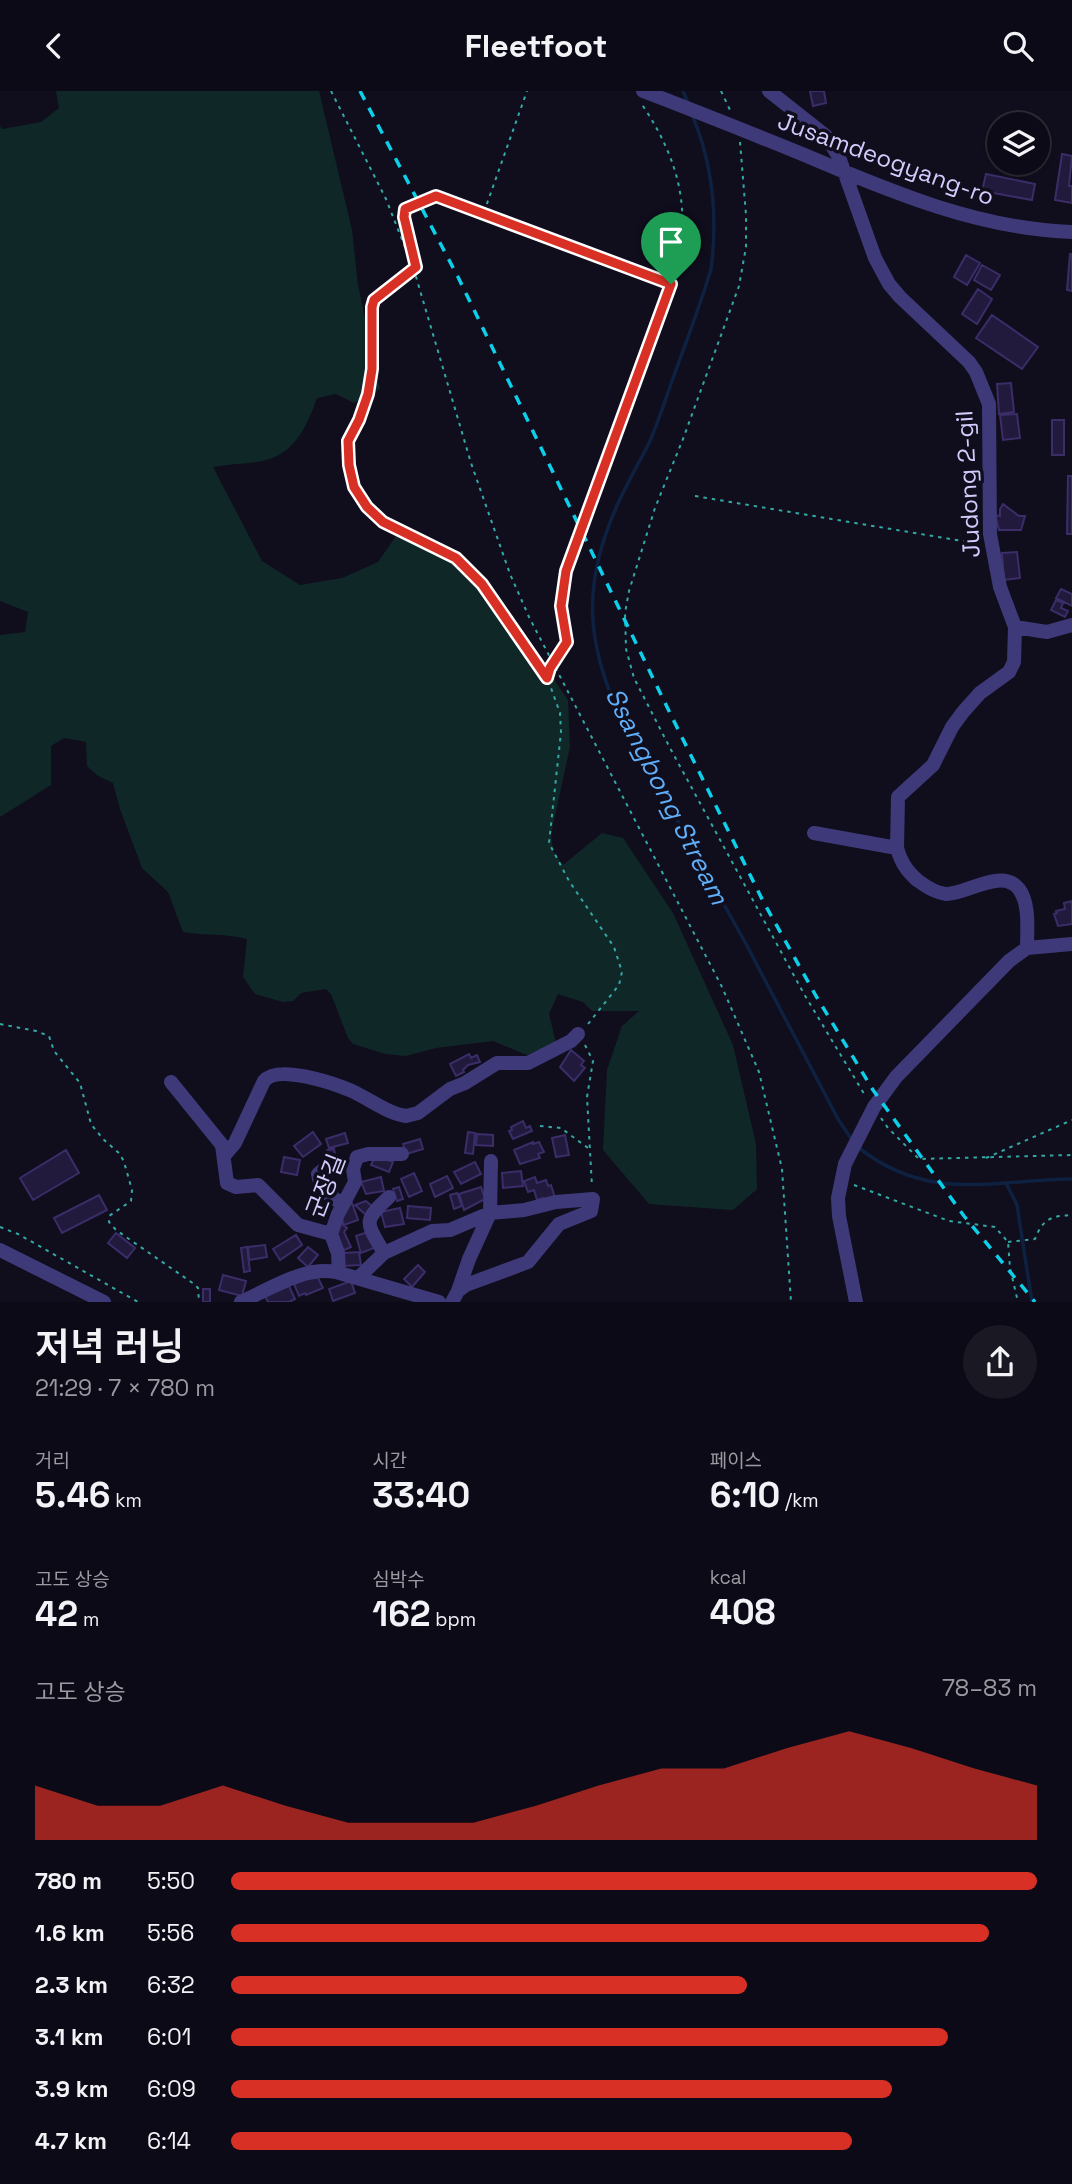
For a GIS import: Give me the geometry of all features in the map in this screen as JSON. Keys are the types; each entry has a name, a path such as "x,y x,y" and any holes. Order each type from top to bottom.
{"street":[{"name":"Judong 2-gil","path":"769,91 821,129 845,172 875,258 889,283 900,297 969,362 989,404 992,546 1000,587 1015,627 1013,667 968,705 955,720 933,765 898,797 897,848"},
{"name":"Jusamdeogyang-ro","path":"641,96 734,126 845,172 956,213 1032,230 1072,232"},
{"path":"1015,627 1047,632 1072,625"},
{"path":"814,833 897,848 903,865 910,873 920,883 937,892 949,894 996,881 1008,882 1018,887 1026,912 1027,948"},
{"path":"856,1302 839,1216 840,1180 845,1164 873,1110 896,1077 1009,961 1027,948 1072,944"},
{"path":"224,1156 235,1143 264,1081 272,1074 285,1073 331,1084 406,1116 418,1112 450,1089 497,1063 528,1063 571,1041 578,1034"},
{"path":"171,1082 222,1145 226,1179 231,1186 258,1185 298,1225 331,1234"},
{"name":"군장길","path":"338,1273 338,1253 331,1234 342,1205 355,1182 353,1170 357,1157 368,1154 402,1154"},
{"path":"455,1296 490,1213 491,1161"},
{"path":"328,1166 318,1174 320,1188 342,1205"},
{"path":"384,1253 369,1220 371,1214 389,1197"},
{"path":"358,1278 384,1253 432,1231 450,1230 490,1213 593,1199 591,1211 559,1224 528,1262 466,1285 455,1296"},
{"path":"0,1249 104,1302"},
{"path":"241,1302 301,1276 324,1271 439,1302"}],"path":[{"path":"331,91 386,199 414,270 471,463 509,574 722,986 759,1072 782,1169 791,1302"},
{"path":"484,213 527,91"},
{"path":"721,91 734,126 746,215 746,247 739,286 651,521 629,591 625,613 626,649 634,678 804,994 873,1110 888,1128 919,1159 1072,1155"},
{"path":"547,678 567,642 561,606 566,571 679,259 682,236 679,183 667,149 641,96"},
{"path":"593,1199 587,1097 593,1061 578,1034 597,1016 620,985 622,972 614,947 569,881 549,843 561,732 560,713 547,678 482,584 456,558 383,522 367,507 354,487 349,465 348,441 368,394 372,369 374,300 414,270 416,261 404,217 406,207 436,196 671,284"},
{"path":"695,496 992,546"},
{"path":"0,1024 49,1036 54,1051 80,1083 91,1124 120,1154 124,1162 132,1197 129,1203 109,1216 109,1222 116,1230 194,1284 199,1290 199,1302"},
{"path":"985,1159 1072,1120"},
{"path":"540,1126 561,1128 589,1149"},
{"path":"840,1180 949,1220 995,1227 1010,1242 1012,1278 1018,1302"},
{"path":"1010,1242 1035,1239 1045,1222 1055,1216 1072,1215"},
{"path":"0,1227 19,1234 138,1302"}],"green space":[{"path":"56,91 319,91 352,230 358,285 380,389 354,403 336,394 317,398 303,431 289,448 280,454 257,462 213,467 262,561 300,585 342,578 378,562 398,533 456,553 484,576 568,700 570,747 551,834 553,851 563,865 602,833 623,838 673,913 733,1045 756,1144 757,1189 733,1210 649,1204 603,1150 607,1070 622,1026 639,1011 592,1011 583,1002 558,994 549,1014 556,1043 527,1055 493,1041 436,1048 406,1056 385,1054 353,1044 348,1038 331,994 326,989 301,993 293,1001 283,1002 255,994 243,977 247,939 183,932 168,892 142,868 113,783 98,776 87,766 86,742 64,738 51,746 51,785 0,817 0,635 25,632 28,612 0,601 0,126 2,129 41,122 59,108"}],"building":[{"path":"810,91 824,91 826,103 813,106"},
{"path":"1062,154 1072,156 1069,186 1072,186 1072,203 1055,200"},
{"path":"986,174 1035,184 1032,200 982,191"},
{"path":"1072,254 1072,291 1067,290"},
{"path":"966,255 980,263 967,285 954,277"},
{"path":"982,265 1000,275 991,290 974,280"},
{"path":"978,289 992,299 977,324 962,314"},
{"path":"992,315 1038,347 1022,369 976,338"},
{"path":"1011,383 1014,412 999,414 997,384"},
{"path":"1017,414 1020,438 1003,440 1000,415"},
{"path":"1052,420 1064,420 1064,455 1052,455"},
{"path":"1068,476 1072,476 1072,534 1067,534"},
{"path":"1003,504 1019,516 1025,516 1021,530 999,530 995,515 1000,516"},
{"path":"1017,552 1020,578 1004,580 1002,553"},
{"path":"1061,589 1072,594 1072,606 1056,598"},
{"path":"1056,600 1063,603 1061,608 1068,611 1065,617 1051,610"},
{"path":"1072,901 1072,924 1058,926 1054,914 1065,909 1064,903"},
{"path":"571,1050 584,1061 581,1065 585,1068 574,1081 560,1067"},
{"path":"469,1054 471,1058 477,1055 480,1062 468,1065 464,1072 456,1076 450,1064"},
{"path":"523,1121 526,1128 530,1126 532,1131 513,1139 509,1131 512,1130 511,1127"},
{"path":"313,1132 321,1144 303,1157 294,1146"},
{"path":"468,1132 475,1133 473,1154 465,1153"},
{"path":"345,1133 348,1143 329,1148 326,1139"},
{"path":"477,1134 493,1135 493,1146 476,1145"},
{"path":"565,1135 569,1155 556,1157 552,1138"},
{"path":"420,1139 423,1149 406,1154 403,1144"},
{"path":"539,1142 544,1152 538,1154 540,1158 520,1164 514,1150"},
{"path":"334,1149 336,1160 329,1161 327,1150"},
{"path":"66,1150 79,1173 33,1200 20,1178"},
{"path":"376,1155 393,1162 389,1172 371,1165"},
{"path":"284,1157 300,1160 297,1175 281,1172"},
{"path":"475,1162 481,1174 461,1184 454,1172"},
{"path":"521,1171 523,1186 503,1188 502,1173"},
{"path":"414,1173 422,1191 409,1197 401,1179"},
{"path":"447,1176 453,1188 435,1197 430,1184"},
{"path":"381,1177 384,1191 366,1194 361,1182"},
{"path":"535,1177 537,1183 546,1180 548,1186 551,1185 555,1198 537,1200 534,1190 528,1192 524,1181"},
{"path":"399,1187 403,1199 397,1201 393,1189"},
{"path":"481,1187 485,1199 464,1210 459,1194"},
{"path":"457,1193 462,1206 454,1209 450,1195"},
{"path":"99,1195 107,1210 62,1233 54,1218"},
{"path":"366,1201 373,1207 366,1215 355,1205"},
{"path":"352,1203 358,1220 344,1225 340,1214"},
{"path":"408,1206 431,1208 430,1220 407,1218"},
{"path":"400,1208 404,1224 385,1227 381,1212"},
{"path":"338,1221 347,1228 344,1232 351,1247 342,1251 334,1235"},
{"path":"368,1232 374,1248 361,1253 356,1236"},
{"path":"116,1233 135,1248 127,1258 108,1243"},
{"path":"296,1235 302,1245 280,1260 273,1249"},
{"path":"265,1245 267,1257 249,1260 248,1247"},
{"path":"247,1247 250,1271 244,1272 241,1248"},
{"path":"308,1247 318,1255 308,1267 298,1258"},
{"path":"359,1252 361,1265 342,1266 344,1253"},
{"path":"418,1265 425,1272 412,1287 404,1279"},
{"path":"316,1274 323,1288 299,1296 294,1284"},
{"path":"223,1275 246,1281 242,1296 219,1290"},
{"path":"351,1281 355,1293 333,1301 329,1289"},
{"path":"289,1286 295,1299 289,1302 268,1302 265,1296"},
{"path":"203,1289 210,1289 210,1302 203,1302"}],"waterway":[{"name":"Ssangbong Stream","path":"683,91 688,103"},
{"name":"Ssangbong Stream","path":"693,117 705,154 712,191 714,230 711,269 654,432 620,499 605,536 593,589 595,639 609,691 621,719 746,944 838,1119 852,1140"},
{"name":"Ssangbong Stream","path":"859,1148 885,1165 911,1176 936,1182 988,1184 1072,1179"},
{"path":"1006,1183 1017,1205 1032,1302"}],"railway":[{"path":"360,91 458,277 763,901 873,1090 964,1216 1035,1302"}],"route":[{"path":"436,196 671,284 566,571 561,606 567,642 550,668 547,678 482,584 456,558 383,522 367,507 354,487 349,465 348,441 368,394 372,369 374,300 416,267 404,217 405,209 436,196"}]}
